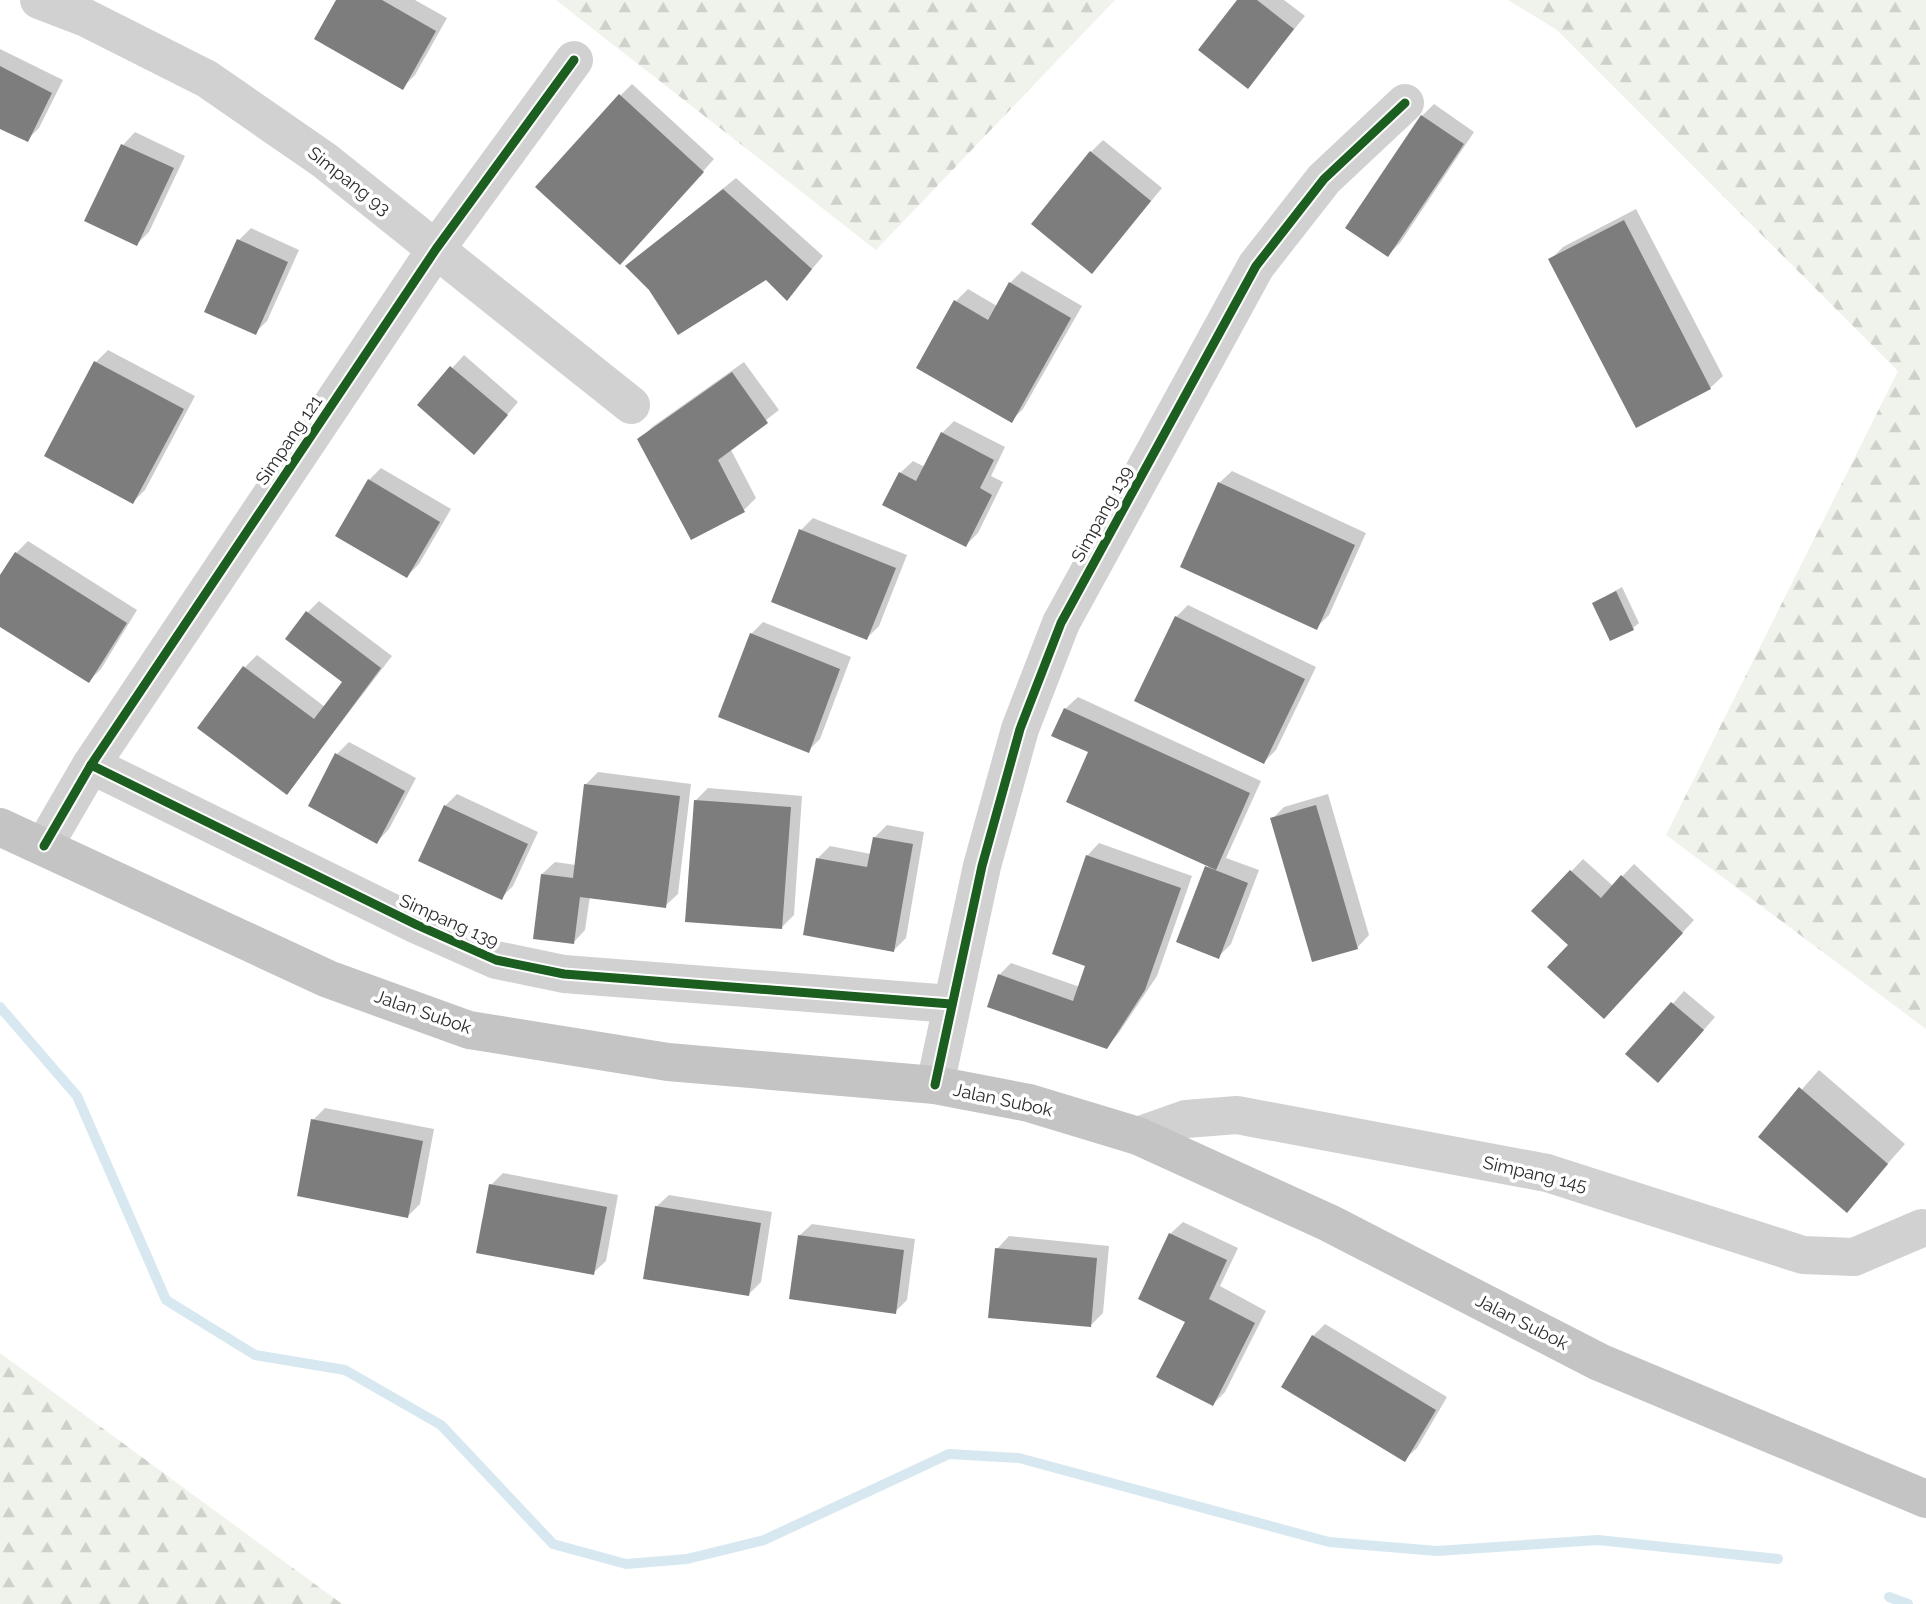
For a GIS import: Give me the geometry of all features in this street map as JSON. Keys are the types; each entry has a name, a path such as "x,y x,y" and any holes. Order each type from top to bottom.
{"main road":[{"name":"Jalan Subok","path":"0,827 328,979 469,1030 667,1062 935,1085 1029,1103 1138,1136 1329,1223 1599,1362 1926,1499"}],"street":[{"name":"Simpang 93","path":"39,0 86,18 206,79 324,160 631,405"},
{"name":"Simpang 121","path":"44,846 91,765 436,248 574,61"},
{"name":"Simpang 139","path":"935,1085 982,866 1020,729 1060,624 1256,266 1324,179 1405,103"},
{"name":"Simpang 139","path":"91,765 417,925 496,960 565,974 951,1004"},
{"name":"Simpang 145","path":"1138,1136 1186,1119 1237,1115 1547,1173 1803,1255 1854,1257 1922,1228"}],"green space":[{"path":"556,0 1115,0 876,250"},
{"path":"1508,0 1926,0 1926,1029 1666,835 1898,371 1557,30"},
{"path":"0,1353 342,1604 0,1604"}],"building":[{"path":"336,0 382,0 436,31 403,90 314,39"},
{"path":"1237,0 1257,0 1294,29 1248,89 1198,50"},
{"path":"0,66 52,93 28,142 0,129"},
{"path":"619,94 704,172 620,265 535,187"},
{"path":"1421,115 1464,144 1388,257 1345,228"},
{"path":"121,144 174,168 137,246 84,221"},
{"path":"1090,151 1151,201 1092,274 1031,224"},
{"path":"723,189 812,269 787,301 766,280 678,335 649,290 625,266"},
{"path":"1624,220 1711,389 1636,428 1548,259"},
{"path":"237,239 288,262 256,335 204,312"},
{"path":"1009,282 1071,318 1012,423 916,368 954,300 988,320"},
{"path":"94,361 184,409 133,504 44,456"},
{"path":"450,366 508,415 474,455 417,405"},
{"path":"732,372 768,423 718,460 745,512 691,540 637,439"},
{"path":"941,432 994,460 980,488 992,495 966,547 882,505 899,472 916,481"},
{"path":"368,479 440,522 407,578 335,536"},
{"path":"1218,482 1355,545 1317,630 1180,567"},
{"path":"799,529 896,568 867,640 771,602"},
{"path":"15,552 127,623 89,683 0,627 0,575"},
{"path":"1616,591 1634,630 1610,641 1592,603"},
{"path":"306,611 381,668 287,795 197,728 243,666 314,719 342,682 285,639"},
{"path":"1175,616 1305,679 1264,764 1134,701"},
{"path":"750,633 840,669 809,753 718,717"},
{"path":"1064,708 1250,793 1216,870 1066,802 1088,752 1051,736"},
{"path":"335,753 405,791 377,844 308,806"},
{"path":"584,784 680,796 666,908 580,897 574,944 533,939 541,874 573,878"},
{"path":"694,800 791,807 782,929 685,922"},
{"path":"444,805 528,844 502,900 418,861"},
{"path":"1316,805 1358,949 1312,962 1270,818"},
{"path":"873,837 913,844 894,952 803,935 816,858 867,867"},
{"path":"1086,855 1181,888 1145,990 1107,1049 987,1007 998,974 1073,1001 1085,966 1052,954"},
{"path":"1205,866 1248,883 1219,959 1176,942"},
{"path":"1570,870 1601,898 1621,875 1683,933 1604,1019 1547,967 1568,945 1531,911"},
{"path":"1671,1002 1704,1030 1658,1083 1625,1054"},
{"path":"1799,1087 1888,1164 1847,1213 1758,1137"},
{"path":"311,1119 423,1141 408,1218 297,1196"},
{"path":"489,1184 607,1207 594,1275 476,1253"},
{"path":"655,1206 761,1223 749,1296 643,1279"},
{"path":"1169,1233 1227,1260 1209,1299 1255,1323 1213,1406 1156,1377 1185,1322 1138,1299"},
{"path":"798,1235 904,1250 896,1314 789,1299"},
{"path":"995,1248 1097,1258 1091,1327 988,1318"},
{"path":"1312,1335 1436,1410 1405,1462 1281,1387"}],"waterway":[{"path":"0,1007 77,1096 166,1300 255,1355 345,1370 441,1425 553,1544 626,1564 687,1559 764,1540 949,1454 1019,1458 1329,1542 1437,1551 1598,1540 1778,1559"},
{"path":"1889,1597 1908,1604"}],"cycle path":[{"path":"44,846 91,765 436,249 574,60"},
{"path":"935,1085 982,866 1020,729 1061,623 1256,266 1324,179 1405,103"},
{"path":"91,765 417,925 496,960 564,974 951,1004"}]}
